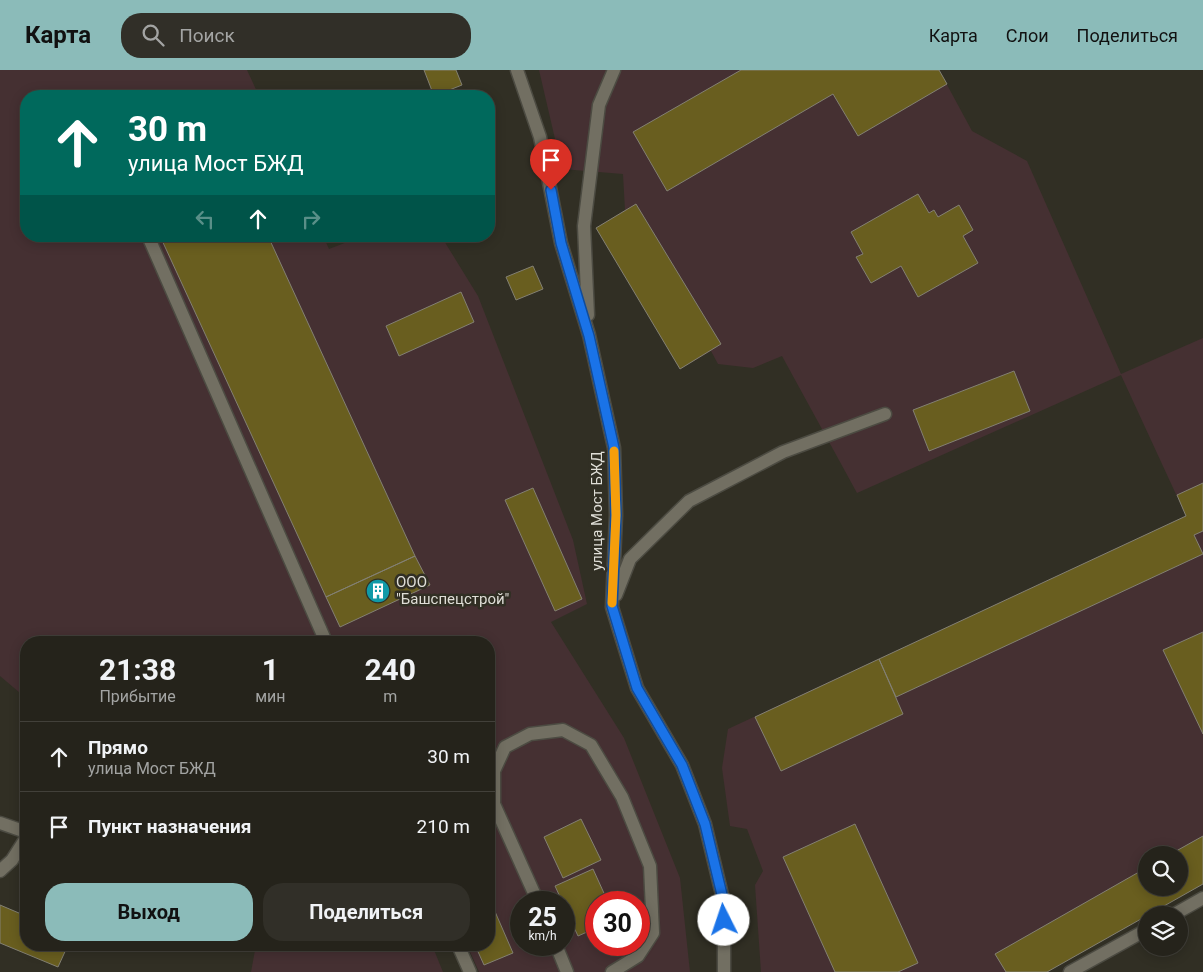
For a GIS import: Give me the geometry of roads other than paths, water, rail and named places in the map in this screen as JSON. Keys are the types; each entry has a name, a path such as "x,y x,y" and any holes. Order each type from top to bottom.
{"street":[{"name":"улица Мост БЖД","path":"517,70 540,137 561,243 589,336 614,448 616,515 612,606 637,688 682,765 705,824 724,903 724,972"},
{"path":"589,336 584,226 599,105 614,70"},
{"path":"151,242 323,636"},
{"path":"612,606 630,559 689,501 783,452 885,414"},
{"path":"495,769 506,747 530,734 563,730 591,745 622,797 650,866 653,934 638,956 612,972"},
{"path":"495,806 533,891"},
{"path":"0,823 20,830"},
{"path":"0,871 12,860 20,847"},
{"path":"1188,906 1203,898"},
{"path":"1070,972 1138,934"},
{"path":"461,951 470,972"},
{"path":"560,956 567,972"}],"place":[{"name":"ООО \"Башспецстрой\"","path":"378,591"}]}
